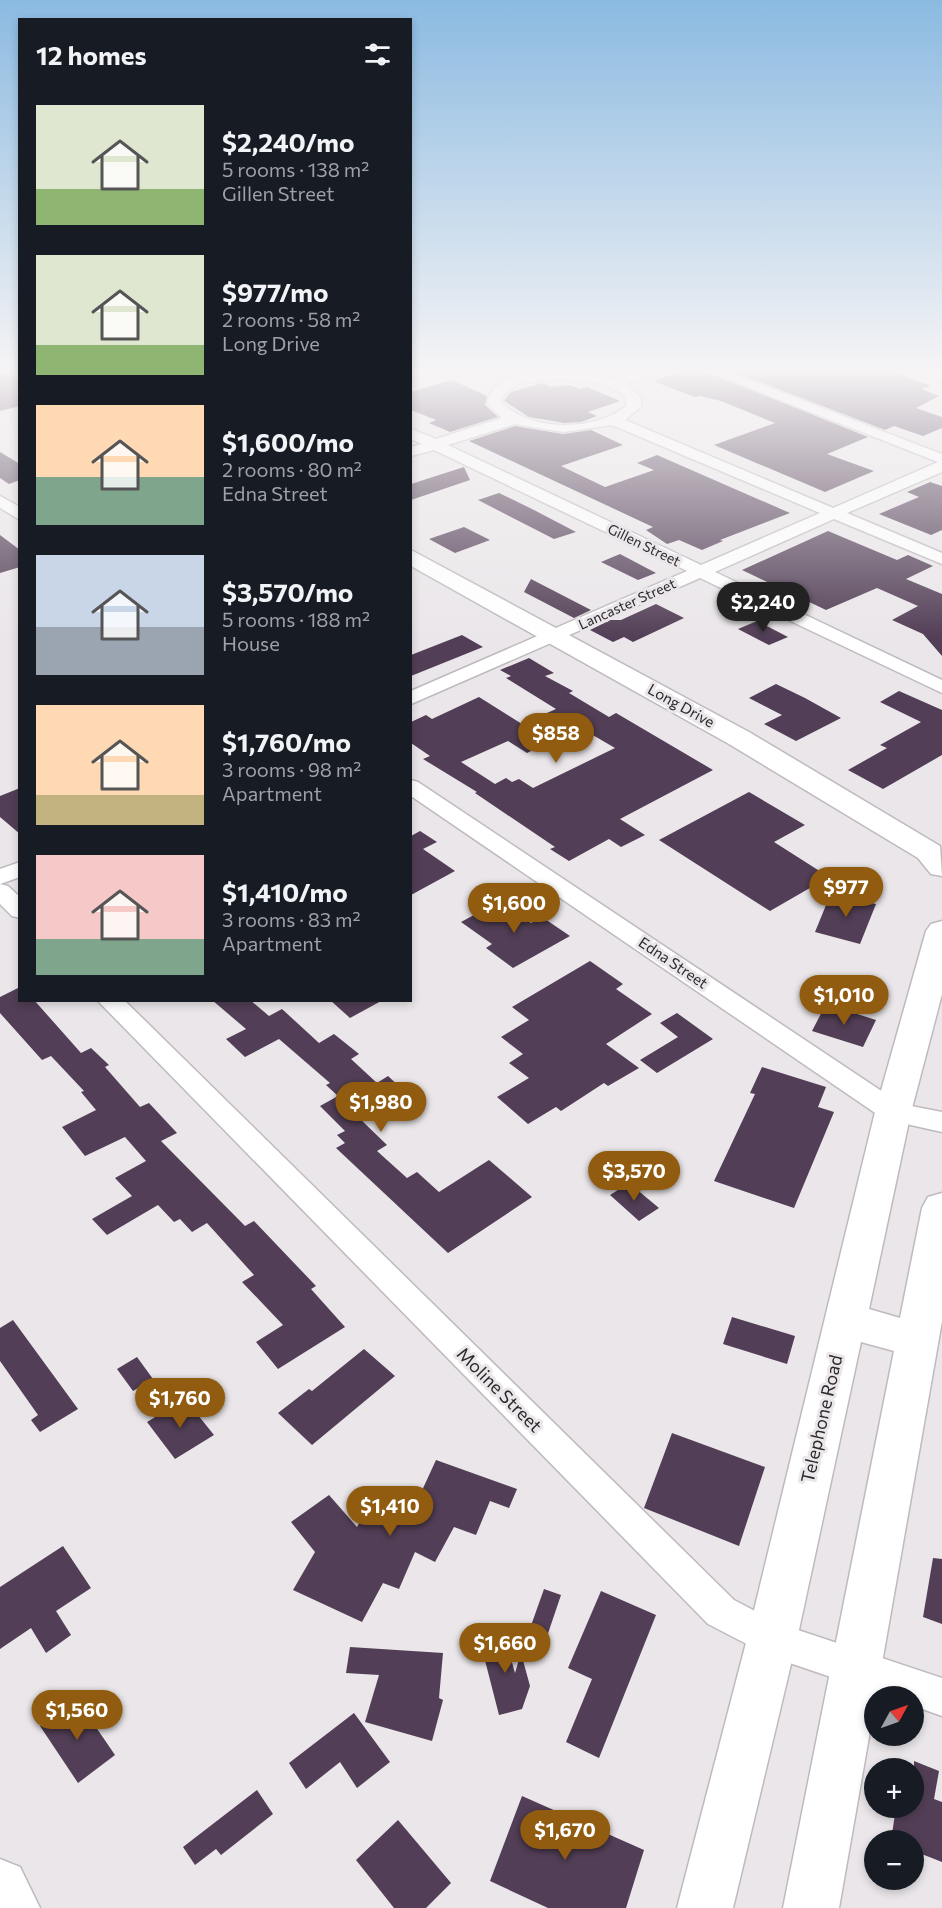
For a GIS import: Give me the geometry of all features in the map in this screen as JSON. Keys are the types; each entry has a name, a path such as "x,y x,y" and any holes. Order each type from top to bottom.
{"main road":[{"name":"Long Drive","path":"412,563 543,642 713,750 923,874 942,879"},
{"name":"Long Drive","path":"543,642 739,738 929,852 942,867"},
{"path":"713,750 739,738"},
{"name":"Telephone Road","path":"705,1908 772,1639 893,1112 922,995 942,931"},
{"path":"811,1908 942,1208"},
{"path":"844,1320 916,1340"},
{"path":"0,1887 12,1908"}],"street":[{"name":"Gillen Street","path":"470,461 942,687"},
{"path":"709,461 942,559"},
{"name":"Lancaster Street","path":"412,698 942,466"},
{"name":"Edna Street","path":"412,787 893,1112 942,1122"},
{"path":"0,877 18,870"},
{"path":"0,891 18,909"},
{"name":"Moline Street","path":"111,1002 721,1612 772,1639 942,1697"}],"building":[{"path":"0,461 18,463 18,481 9,484 0,478"},
{"path":"512,461 576,461 561,466 605,487 654,470 637,463 642,461 671,461 790,513 720,540 723,541 702,550 679,540 667,544 646,530 653,527"},
{"path":"752,461 846,461 874,471 825,492"},
{"path":"464,467 470,480 412,500 412,484"},
{"path":"930,482 942,486 942,530 931,535 879,514 919,497 907,492"},
{"path":"499,493 576,532 554,539 478,500"},
{"path":"464,527 490,540 455,553 429,539"},
{"path":"828,531 897,560 908,555 933,566 906,579 942,594 942,656 923,634 892,620 918,606 877,588 826,610 742,570"},
{"path":"0,535 18,548 18,568 0,573"},
{"path":"620,554 656,573 638,580 601,562"},
{"path":"531,579 591,610 574,618 524,592"},
{"path":"656,604 684,618 633,642 624,637 613,642 590,630 610,620 621,620"},
{"path":"757,621 788,637 769,645 738,629"},
{"path":"462,635 483,647 412,676 412,655"},
{"path":"529,658 554,673 545,676 573,691 569,693 609,717 616,713 713,770 620,819 645,835 621,847 609,839 569,861 550,849 555,847 475,793 477,792 423,759 430,756 412,744 412,722 426,715 432,719 479,697 522,724 556,709 506,678 511,676 500,670","holes":["579,727 615,748 533,788 519,779 512,782 506,778 495,784 461,762 508,741 527,753"]},
{"path":"776,684 841,718 796,741 764,724 782,715 749,698"},
{"path":"899,691 942,710 942,755 883,789 848,770 887,748 880,745 921,722 880,702"},
{"path":"18,789 18,832 0,817 0,796"},
{"path":"749,792 805,825 774,842 829,877 770,911 659,840"},
{"path":"420,831 437,842 423,849 455,871 412,894 412,835"},
{"path":"831,893 876,904 860,944 815,932"},
{"path":"500,901 531,923 542,917 570,936 513,968 486,948 492,944 461,922"},
{"path":"590,961 623,984 616,989 652,1014 606,1044 639,1068 608,1086 604,1083 561,1111 556,1107 528,1124 497,1097 529,1078 509,1063 523,1054 501,1037 529,1020 512,1007"},
{"path":"18,988 18,1002 36,1002 81,1053 91,1048 109,1065 105,1067 140,1107 149,1103 177,1133 161,1141 245,1226 254,1221 316,1286 311,1289 345,1327 278,1369 256,1342 283,1325 242,1282 254,1275 207,1223 192,1232 180,1219 174,1222 158,1205 107,1235 92,1219 132,1196 115,1178 146,1161 125,1137 85,1156 62,1127 96,1110 81,1092 84,1091 51,1056 42,1060 0,1013 0,997"},
{"path":"214,1002 252,1002 269,1016 282,1009 319,1043 334,1034 359,1054 351,1059 377,1083 388,1076 401,1088 355,1114 387,1145 377,1151 407,1178 417,1172 439,1192 489,1160 532,1197 448,1253 336,1148 345,1143 337,1135 345,1131 320,1106 338,1096 326,1085 330,1083 279,1039 245,1057 226,1039 246,1029"},
{"path":"332,1002 379,1002 350,1018"},
{"path":"826,1004 876,1020 863,1047 812,1031"},
{"path":"677,1013 713,1039 657,1073 640,1060 678,1037 660,1023"},
{"path":"762,1067 826,1087 818,1107 834,1112 794,1208 714,1181 755,1094 750,1093"},
{"path":"629,1183 659,1208 639,1221 610,1195"},
{"path":"732,1317 795,1336 787,1364 723,1344"},
{"path":"13,1320 78,1409 40,1432 31,1420 38,1415 0,1361 0,1328"},
{"path":"364,1349 395,1376 312,1445 278,1413 309,1389 312,1391"},
{"path":"137,1357 153,1379 133,1391 117,1369"},
{"path":"185,1399 214,1435 175,1459 147,1422"},
{"path":"672,1433 765,1467 739,1546 644,1508"},
{"path":"436,1460 517,1489 509,1508 490,1501 476,1535 454,1527 435,1562 415,1552 399,1589 383,1583 362,1622 293,1590 315,1552 291,1522 329,1495 357,1527 366,1511 384,1519 397,1489 419,1497"},
{"path":"63,1546 91,1588 56,1611 71,1635 46,1653 31,1628 0,1649 0,1587"},
{"path":"933,1558 942,1559 942,1624 923,1617"},
{"path":"544,1589 561,1595 540,1657 522,1651"},
{"path":"601,1591 656,1615 599,1758 566,1742 592,1679 568,1668"},
{"path":"503,1631 515,1673 521,1653 530,1686 522,1709 499,1715 479,1637"},
{"path":"350,1647 443,1653 439,1698 443,1700 432,1741 365,1722 379,1675 346,1673"},
{"path":"76,1698 115,1755 78,1783 40,1726"},
{"path":"354,1713 390,1762 357,1788 340,1762 306,1789 289,1763"},
{"path":"924,1765 939,1771 934,1799 942,1802 942,1862 924,1855 924,1830 893,1830 894,1818 924,1818"},
{"path":"257,1790 273,1814 221,1855 216,1849 195,1865 183,1847"},
{"path":"522,1796 644,1850 626,1908 548,1908 490,1881"},
{"path":"398,1820 451,1883 426,1908 394,1908 356,1860"}]}
